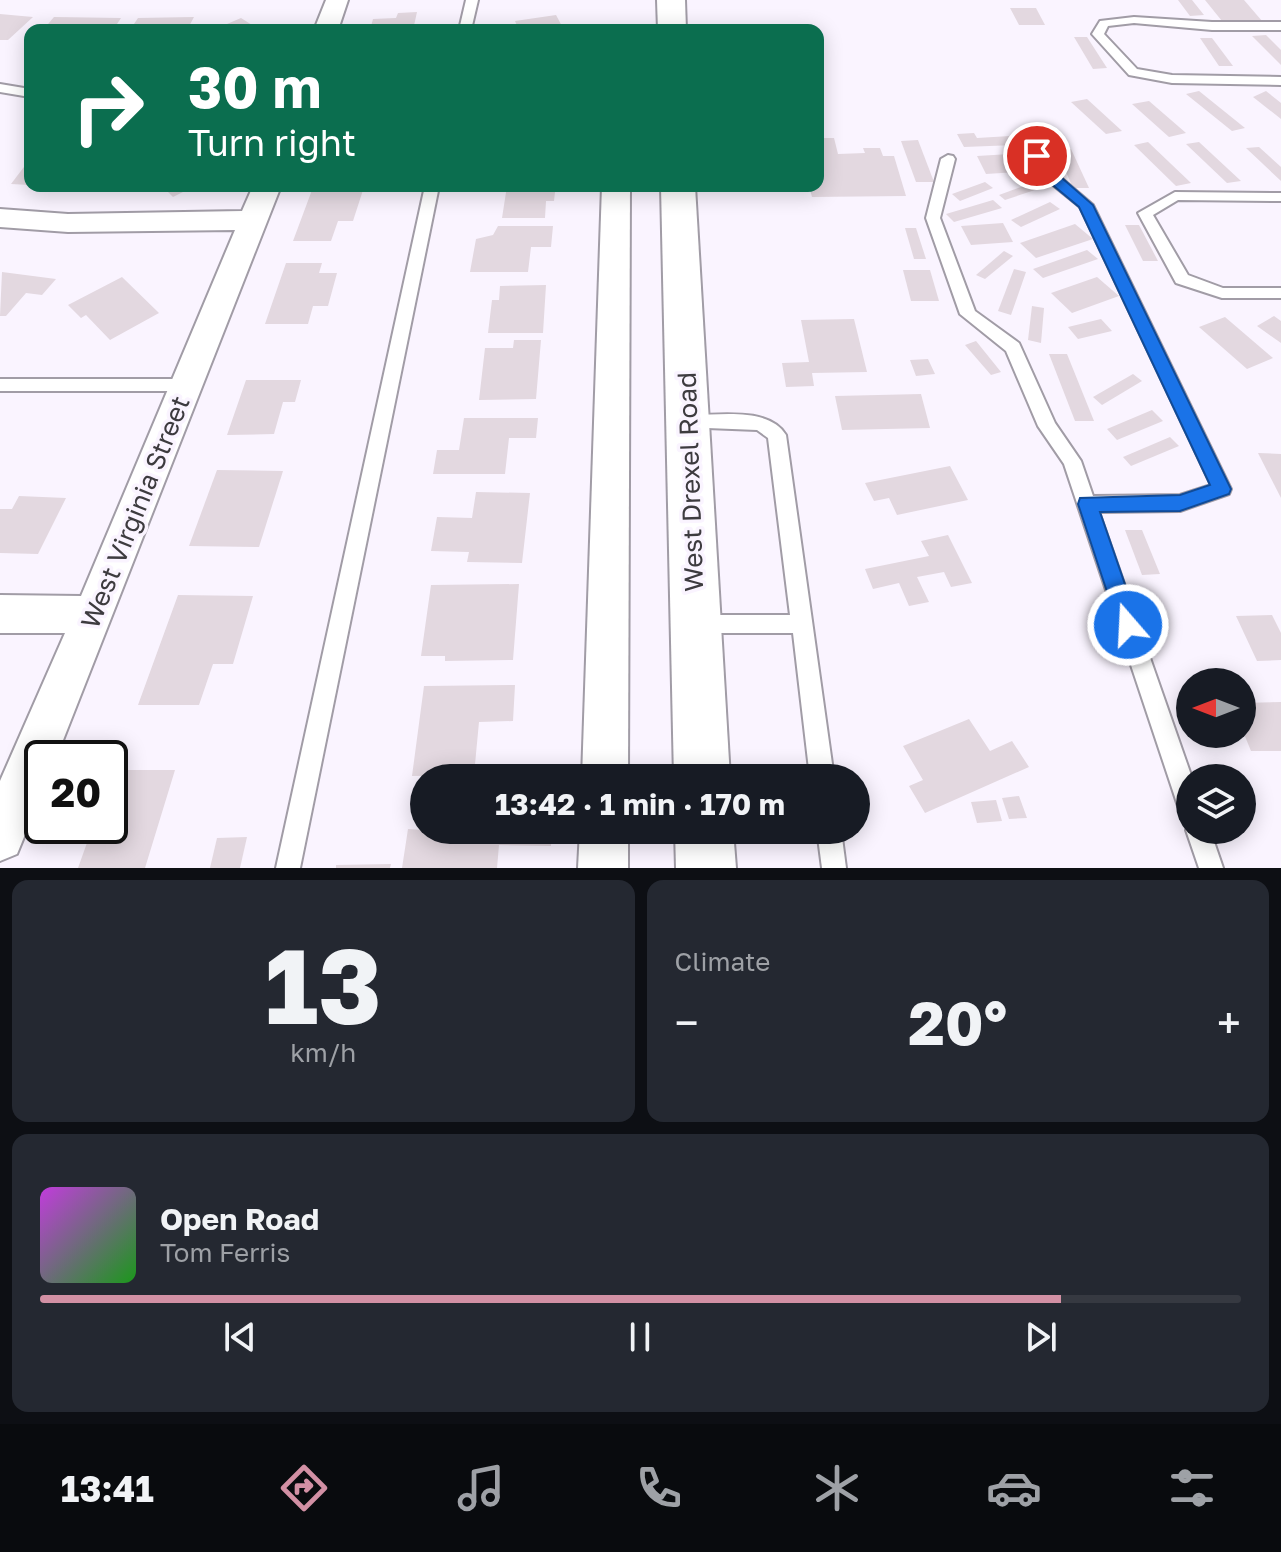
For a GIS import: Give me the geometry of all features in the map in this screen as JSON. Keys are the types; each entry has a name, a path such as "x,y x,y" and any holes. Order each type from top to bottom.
{"street":[{"path":"328,24 337,0"},
{"path":"671,0 672,24"},
{"path":"605,764 616,192"},
{"name":"West Drexel Road","path":"678,192 701,764"},
{"path":"0,218 68,223 260,203"},
{"name":"West Virginia Street","path":"0,837 94,615 260,203"},
{"path":"0,614 94,615"},
{"path":"603,868 604,844"},
{"path":"705,844 706,868"}],"lane":[{"path":"466,24 472,0"},
{"path":"1281,26 1212,26 1134,20 1104,23 1098,34 1133,72 1172,79 1281,81"},
{"path":"0,88 24,92"},
{"path":"1037,156 1048,174 1086,205 1222,489 1180,503 1087,504"},
{"path":"948,159 933,218 968,314 1013,347 1047,426 1072,461 1176,765"},
{"path":"288,868 431,192"},
{"path":"1281,197 1175,196 1145,213 1182,279 1222,293 1281,293"},
{"path":"0,385 187,385"},
{"path":"688,422 761,423 777,435 820,764"},
{"path":"696,624 802,624"},
{"path":"831,844 834,868"},
{"path":"1203,844 1211,868"}],"building":[{"path":"1178,0 1192,0 1204,15 1190,16"},
{"path":"1205,0 1244,0 1262,21 1222,21"},
{"path":"1010,8 1036,8 1045,25 1019,25"},
{"path":"417,12 414,24 372,24 373,19 396,18 398,13"},
{"path":"0,14 33,17 8,40 0,40"},
{"path":"556,15 561,24 516,24 515,21"},
{"path":"54,17 121,18 117,24 48,24"},
{"path":"194,17 190,24 134,24 138,18"},
{"path":"241,18 250,24 227,24"},
{"path":"1266,35 1281,50 1281,65 1252,36"},
{"path":"1074,37 1087,37 1107,68 1093,69"},
{"path":"1200,38 1212,38 1233,66 1219,66"},
{"path":"1199,91 1245,128 1232,131 1186,94"},
{"path":"1266,91 1281,103 1281,119 1253,97"},
{"path":"1087,99 1122,131 1106,134 1071,102"},
{"path":"1149,101 1186,133 1169,137 1132,104"},
{"path":"974,133 977,138 1010,136 1015,145 964,147 957,134"},
{"path":"824,138 834,138 838,154 865,153 863,148 880,148 883,156 894,156 906,196 812,197 811,192 824,192"},
{"path":"918,140 934,182 916,182 901,141"},
{"path":"1148,142 1191,183 1176,186 1134,145"},
{"path":"1199,142 1241,181 1227,183 1186,144"},
{"path":"1259,147 1281,167 1281,181 1246,148"},
{"path":"1056,149 1071,149 1089,188 1073,188"},
{"path":"1010,154 1019,172 986,174 977,156"},
{"path":"24,167 24,185 11,184"},
{"path":"1043,179 1050,185 1005,200 999,195"},
{"path":"985,182 993,188 960,201 952,194"},
{"path":"311,192 362,192 353,221 338,221 331,241 293,241"},
{"path":"506,192 555,192 554,201 546,201 545,218 502,218"},
{"path":"993,200 1002,208 954,222 946,214"},
{"path":"1050,202 1060,209 1021,227 1011,220"},
{"path":"1003,223 1013,242 971,245 961,226"},
{"path":"1075,224 1093,239 1036,258 1020,243"},
{"path":"1125,225 1139,225 1158,261 1143,261"},
{"path":"498,226 553,226 551,247 531,247 528,272 470,272 476,239 493,235"},
{"path":"905,228 916,228 926,259 914,259"},
{"path":"1087,250 1098,259 1043,278 1033,269"},
{"path":"1004,251 1013,256 985,279 976,275"},
{"path":"286,263 322,263 319,273 337,273 328,306 313,306 308,324 265,324"},
{"path":"1014,269 1026,272 1011,315 998,311"},
{"path":"903,270 930,270 939,301 911,301"},
{"path":"2,272 56,279 42,295 26,293 6,316 0,316"},
{"path":"122,277 159,313 110,340 86,315 81,318 68,305"},
{"path":"1097,277 1119,296 1072,313 1051,293"},
{"path":"546,285 543,333 488,333 492,300 499,300 500,286"},
{"path":"1032,306 1044,308 1041,343 1028,340"},
{"path":"1274,316 1281,321 1281,343 1257,326"},
{"path":"1225,317 1273,358 1247,369 1199,327"},
{"path":"854,319 867,372 812,373 814,386 786,387 782,363 809,362 801,320"},
{"path":"1101,319 1112,331 1078,339 1068,327"},
{"path":"514,340 541,340 536,399 479,400 485,348 513,348"},
{"path":"976,341 1001,372 991,375 965,345"},
{"path":"1049,354 1067,354 1094,421 1075,421"},
{"path":"928,359 935,374 916,376 910,360"},
{"path":"1133,374 1142,381 1102,405 1093,397"},
{"path":"246,380 301,380 295,402 283,402 274,434 227,435"},
{"path":"921,394 930,428 842,430 835,396"},
{"path":"1152,410 1163,421 1117,440 1107,429"},
{"path":"464,418 538,418 536,438 509,438 505,474 433,474 437,450 459,450"},
{"path":"1170,437 1179,446 1131,466 1123,457"},
{"path":"1258,453 1281,454 1281,498"},
{"path":"950,466 968,500 897,515 889,498 874,501 865,483"},
{"path":"217,470 283,471 259,547 189,546"},
{"path":"476,492 530,493 522,563 467,562 469,552 431,551 437,517 472,518"},
{"path":"19,496 66,498 38,554 0,553 0,509 12,509"},
{"path":"1125,530 1142,530 1160,574 1142,575"},
{"path":"948,535 972,583 951,587 944,572 917,577 929,602 909,606 899,583 873,589 865,569 929,556 921,541"},
{"path":"519,584 513,660 445,661 445,656 421,656 431,585"},
{"path":"178,595 253,596 233,664 213,664 199,705 138,705"},
{"path":"1272,615 1281,633 1281,660 1257,661 1236,616"},
{"path":"515,685 513,721 479,722 475,764 414,764 424,686"},
{"path":"1281,702 1281,751 1251,751 1250,748 1256,748 1256,703"},
{"path":"969,719 990,751 1012,741 1029,767 925,813 909,786 923,780 903,746"},
{"path":"128,770 175,770 145,868 78,868 87,844 128,844"},
{"path":"1019,796 1027,818 1009,819 1002,798"},
{"path":"996,800 1002,821 977,823 971,802"},
{"path":"408,829 410,844 551,844 499,845 497,868 402,868"},
{"path":"247,837 240,868 210,868 217,838"},
{"path":"391,864 390,868 336,868 336,865"}],"route":[{"path":"1037,156 1048,174 1086,205 1222,489 1180,503 1087,504 1128,625"}]}
